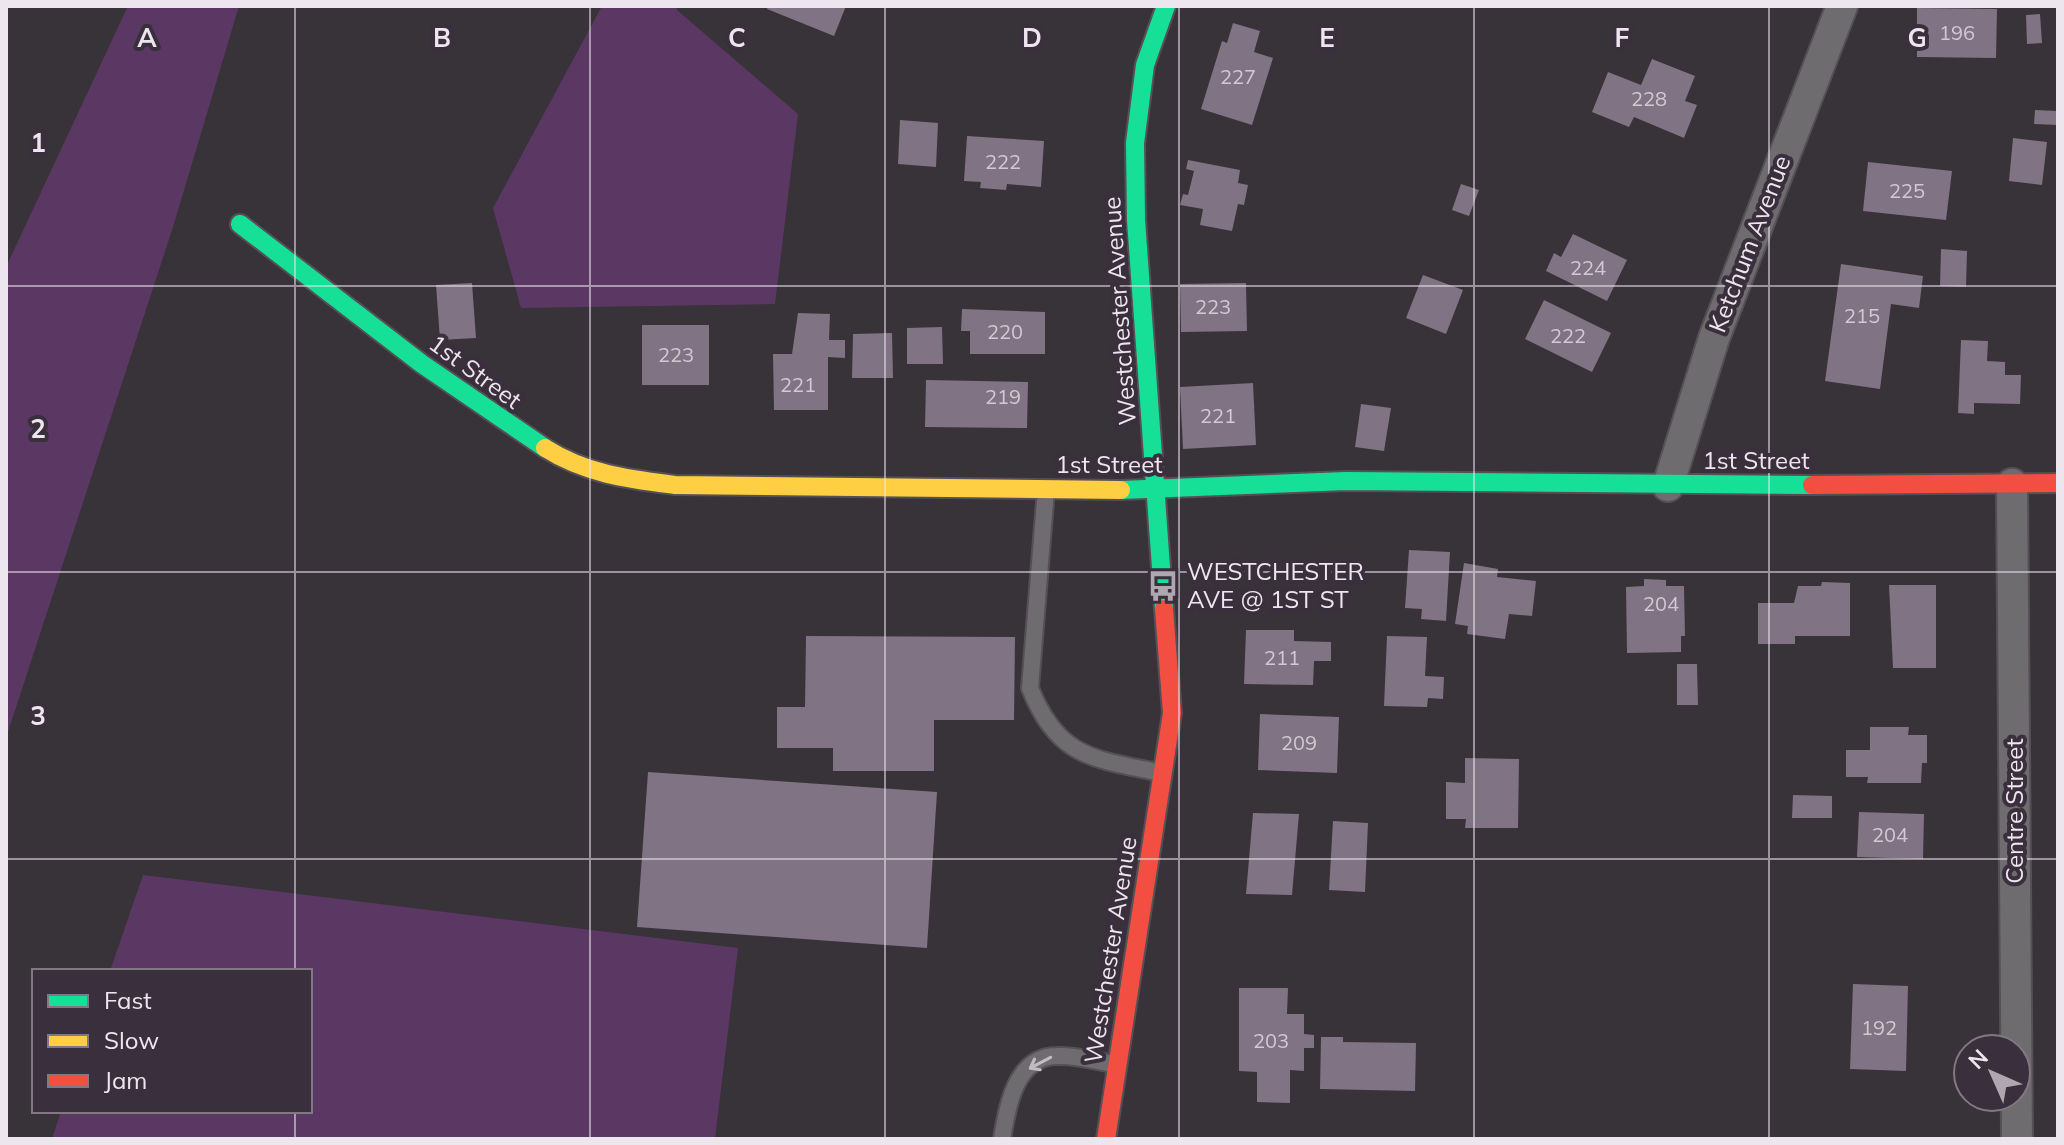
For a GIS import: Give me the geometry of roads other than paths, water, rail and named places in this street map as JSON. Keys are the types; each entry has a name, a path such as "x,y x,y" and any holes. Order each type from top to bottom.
{"street":[{"name":"Westchester Avenue","path":"1106,1139 1172,713 1136,220 1135,143 1145,65 1166,6"},
{"name":"Ketchum Avenue","path":"1668,486 1714,338 1842,6"},
{"name":"1st Street","path":"240,224 507,425 567,462 610,477 675,485 1157,490 1346,481 1668,486 2058,483"},
{"name":"Centre Street","path":"2012,484 2017,1139"}],"lane":[{"path":"1046,488 1030,688 1042,719 1061,740 1092,758 1164,773"},
{"path":"1002,1139 1011,1094 1030,1066 1057,1056 1116,1064"}],"place":[{"name":"WESTCHESTER AVE @ 1ST ST","path":"1163,586"}]}
